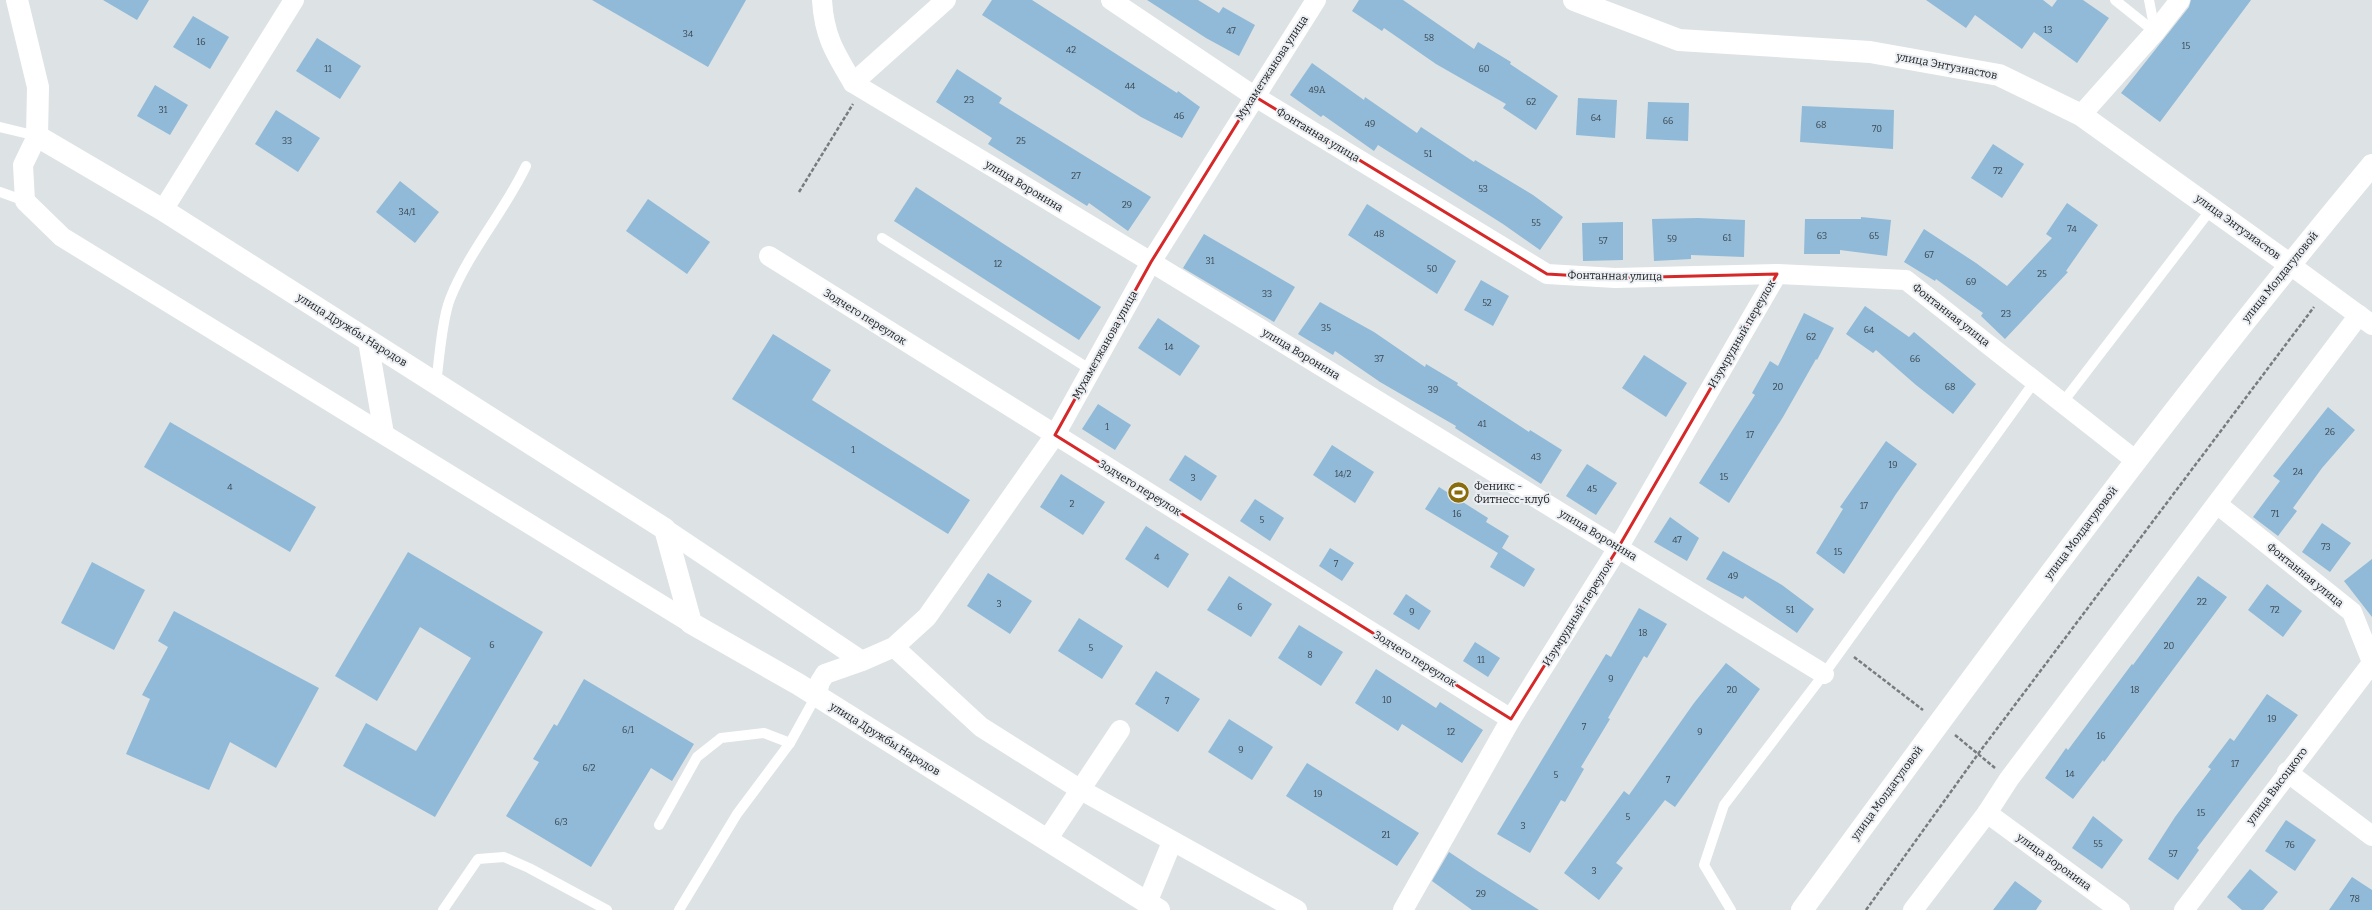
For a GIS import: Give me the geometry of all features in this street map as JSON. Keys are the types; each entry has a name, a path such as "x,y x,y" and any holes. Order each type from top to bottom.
{"street":[{"path":"17,0 38,87 37,136 24,165 25,201 62,237 690,622"},
{"path":"163,210 294,0"},
{"name":"улица Воронина","path":"822,0 823,22 835,54 859,86 1151,262 1824,674"},
{"path":"859,86 946,0"},
{"name":"Фонтанная улица","path":"1111,0 1254,96 1547,274 1614,278 1777,274 1906,280 2135,460"},
{"name":"Мухаметжанова улица","path":"816,696 820,682 825,674 862,662 894,647 927,616 1055,435 1151,262 1254,96 1316,0"},
{"name":"улица Энтузиастов","path":"1574,0 1679,40 1870,52 2000,75 2081,115 2366,320"},
{"path":"2081,115 2155,32 2180,0"},
{"name":"улица Дружбы Народов","path":"37,136 163,210 664,529 862,662"},
{"name":"улица Молдагуловой","path":"1802,910 2135,460 2290,264 2372,165"},
{"name":"Зодчего переулок","path":"769,256 1511,719"},
{"name":"Изумрудный переулок","path":"1403,910 1511,719 1618,548 1777,274"},
{"path":"1913,910 1987,813 2008,779 2218,504 2366,320"},
{"path":"368,341 384,434"},
{"name":"Фонтанная улица","path":"2218,504 2352,612 2372,662"},
{"path":"664,529 690,622"},
{"name":"улица Дружбы Народов","path":"690,622 816,696 1153,906"},
{"path":"894,647 981,726 1081,790 1172,842 1297,910"},
{"name":"улица Высоцкого","path":"2184,910 2287,772 2372,662"},
{"path":"1047,840 1120,730"},
{"path":"2287,772 2372,836"},
{"name":"улица Воронина","path":"1987,813 2120,910"},
{"path":"1153,906 1172,842"}],"lane":[{"path":"2115,0 2155,32"},
{"path":"2149,0 2155,32"},
{"path":"0,127 37,136"},
{"path":"436,384 450,300 469,260 514,192 526,166"},
{"path":"0,192 25,201"},
{"path":"2063,402 2212,208"},
{"path":"882,238 1091,370"},
{"path":"1731,910 1704,865 1724,805 1824,674 2035,381"},
{"path":"679,910 737,814 790,743 816,696"},
{"path":"659,825 697,757 721,738 764,733 790,743"},
{"path":"443,910 478,859 504,857 530,868 607,910"}],"path":[{"path":"799,192 849,109 859,86"},
{"path":"1866,910 1978,754 2326,291"}],"highlighted area":[{"path":"1254,96 1547,274 1615,278 1777,274 1618,548 1511,719 1055,435 1151,262"}],"building":[{"path":"103,0 149,0 137,20"},
{"path":"592,0 746,0 708,67"},
{"path":"992,0 1032,0 1177,93 1178,91 1200,107 1182,138 1141,117 982,15"},
{"path":"1147,0 1198,0 1219,13 1223,7 1255,25 1239,56 1206,38"},
{"path":"1359,0 1403,0 1474,49 1478,42 1511,62 1510,64 1558,96 1536,130 1503,108 1506,104 1436,64 1384,28 1382,31 1352,11"},
{"path":"1926,0 2043,0 2052,7 2057,0 2083,0 2109,18 2077,63 2034,32 2022,49 1975,15 1966,28"},
{"path":"2191,0 2251,0 2160,122 2121,93 2189,7"},
{"path":"193,16 229,37 210,69 173,47"},
{"path":"317,38 361,66 340,99 296,71"},
{"path":"1312,63 1364,100 1365,97 1417,133 1421,127 1474,162 1475,160 1533,195 1563,217 1540,250 1503,224 1378,145 1374,151 1323,115 1321,117 1290,95"},
{"path":"957,69 1002,98 999,103 1151,197 1128,231 1089,203 1087,206 988,144 992,138 936,102"},
{"path":"155,85 188,105 170,135 137,116"},
{"path":"1578,98 1617,100 1615,138 1576,135"},
{"path":"1648,102 1689,103 1688,141 1646,139"},
{"path":"1802,106 1894,110 1893,149 1800,142"},
{"path":"276,110 320,138 298,172 255,144"},
{"path":"1993,144 2024,164 2002,198 1971,178"},
{"path":"400,181 439,212 415,243 376,212"},
{"path":"916,187 1101,307 1079,340 894,221"},
{"path":"648,199 710,242 687,274 626,231"},
{"path":"2067,203 2098,225 2066,271 2068,272 2005,339 1981,316 1983,313 1936,279 1935,281 1904,262 1924,229 1976,263 2007,286 2052,238 2046,234"},
{"path":"1367,204 1456,261 1437,294 1348,235"},
{"path":"1861,217 1891,220 1887,256 1840,250 1840,254 1804,254 1805,219 1861,219"},
{"path":"1698,218 1745,220 1744,257 1691,255 1691,259 1654,261 1652,219"},
{"path":"1623,222 1623,260 1583,261 1582,223"},
{"path":"1204,234 1295,287 1274,322 1183,268"},
{"path":"1481,280 1509,296 1493,326 1464,310"},
{"path":"1320,302 1374,332 1425,367 1426,364 1458,383 1457,385 1529,432 1530,430 1562,450 1541,484 1455,428 1456,426 1380,382 1335,351 1333,355 1298,334"},
{"path":"1865,306 1909,337 1914,332 1976,384 1953,414 1916,385 1876,350 1873,353 1846,334"},
{"path":"1804,313 1834,328 1783,417 1729,503 1699,483 1755,395 1752,393 1770,361 1778,366"},
{"path":"1158,318 1200,346 1180,376 1138,348"},
{"path":"773,334 831,370 812,400 970,500 948,534 732,399"},
{"path":"1644,355 1687,383 1666,417 1622,388"},
{"path":"1098,404 1131,425 1115,450 1082,429"},
{"path":"2328,407 2355,430 2322,468 2293,508 2297,511 2278,536 2253,517 2280,481 2273,476"},
{"path":"170,422 316,507 290,552 144,467"},
{"path":"1886,441 1917,464 1844,574 1816,553 1843,509 1840,507"},
{"path":"1332,445 1374,472 1355,503 1313,475"},
{"path":"1185,455 1217,476 1201,501 1169,480"},
{"path":"1587,464 1617,483 1596,515 1566,496"},
{"path":"1061,474 1105,502 1083,535 1040,507"},
{"path":"1439,487 1488,518 1486,522 1509,536 1502,548 1535,569 1524,587 1490,567 1498,553 1425,509"},
{"path":"1255,499 1284,518 1270,541 1240,521"},
{"path":"1670,517 1699,538 1687,561 1654,542"},
{"path":"2322,523 2351,543 2330,572 2302,552"},
{"path":"1146,526 1189,554 1168,588 1125,559"},
{"path":"1330,548 1354,563 1342,581 1319,566"},
{"path":"1723,551 1782,585 1814,609 1797,633 1745,596 1743,599 1706,579"},
{"path":"408,552 543,632 435,817 343,766 366,723 416,751 471,658 420,627 377,701 335,676"},
{"path":"2372,559 2372,617 2344,581"},
{"path":"92,562 145,590 114,650 61,623"},
{"path":"988,573 1032,601 1010,634 967,606"},
{"path":"1229,576 1272,604 1251,637 1207,610"},
{"path":"2198,576 2227,597 2104,762 2103,760 2073,799 2045,778 2066,748 2068,750 2132,664 2133,665"},
{"path":"2267,584 2302,611 2283,637 2248,610"},
{"path":"1406,594 1431,611 1419,630 1393,614"},
{"path":"1639,608 1667,624 1647,658 1644,656 1608,718 1610,719 1581,767 1584,769 1565,802 1561,800 1530,853 1497,834 1606,654 1611,657"},
{"path":"174,611 319,688 276,768 230,742 209,790 126,754 150,699 142,695 168,647 158,641"},
{"path":"1079,618 1123,646 1102,679 1058,651"},
{"path":"1299,625 1343,652 1321,686 1278,658"},
{"path":"1475,642 1500,658 1488,677 1463,661"},
{"path":"1726,663 1760,689 1675,807 1665,800 1616,863 1623,868 1599,900 1564,873 1624,791 1629,795 1694,703"},
{"path":"1376,669 1436,708 1440,702 1483,730 1462,763 1402,724 1398,731 1355,703"},
{"path":"1156,671 1200,699 1178,732 1135,704"},
{"path":"584,679 694,744 672,781 651,768 591,867 506,816 539,762 533,759 554,724 557,726"},
{"path":"2267,694 2298,715 2197,848 2199,850 2178,880 2148,859 2175,817 2211,769 2208,767 2230,738 2234,741"},
{"path":"1229,719 1273,747 1252,780 1208,752"},
{"path":"1307,763 1419,833 1397,866 1286,796"},
{"path":"2093,816 2123,840 2102,869 2072,848"},
{"path":"2286,820 2316,840 2295,871 2265,851"},
{"path":"1449,852 1539,910 1472,910 1432,881"},
{"path":"2250,869 2278,892 2263,910 2242,910 2227,897"},
{"path":"2352,877 2372,890 2372,910 2329,910"},
{"path":"2015,881 2042,901 2036,910 1993,910"}],"place":[{"name":"Феникс - Фитнесс-клуб","path":"1458,492"}]}
